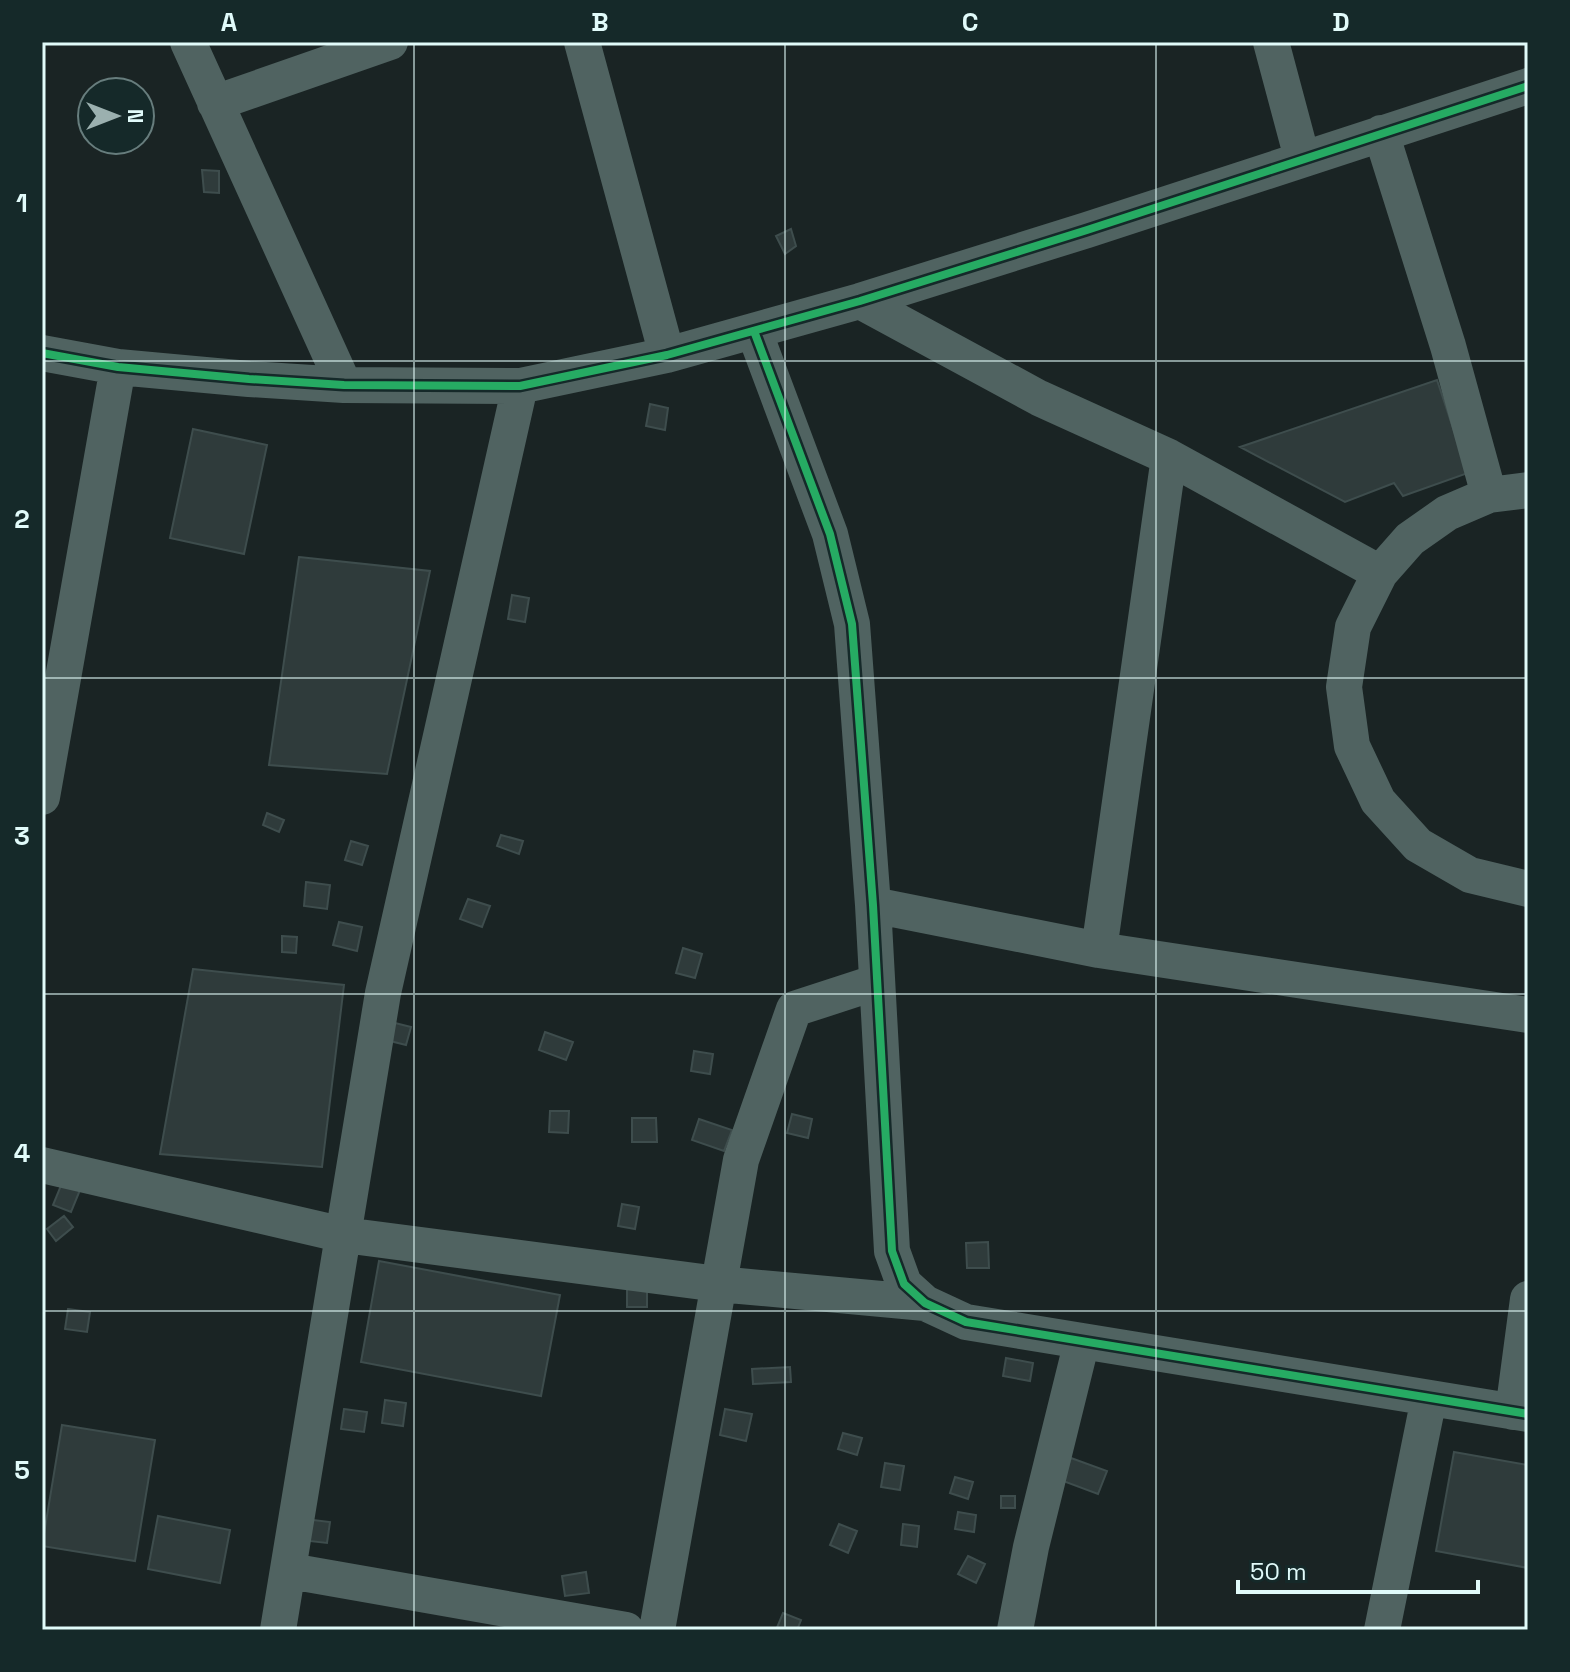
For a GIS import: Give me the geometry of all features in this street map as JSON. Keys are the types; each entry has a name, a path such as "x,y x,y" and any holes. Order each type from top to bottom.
{"street":[{"path":"188,42 344,385"},
{"path":"215,103 390,42"},
{"path":"582,42 667,355"},
{"path":"1271,42 1302,158"},
{"path":"42,353 118,367 344,385 520,386 667,355 860,301 1528,86"},
{"path":"1381,133 1448,346 1489,495"},
{"path":"860,301 1039,398 1169,457 1380,573"},
{"path":"754,331 830,534 852,624 873,905 892,1251 904,1284 925,1303 966,1322 1520,1413 1528,1299"},
{"path":"42,797 118,367"},
{"path":"278,1630 383,993 520,386"},
{"path":"1099,950 1169,457"},
{"path":"1528,490 1489,495 1447,513 1410,539 1380,573 1353,627 1344,687 1352,746 1358,760 1378,801 1418,845 1470,875 1528,889"},
{"path":"873,905 1099,950 1528,1015"},
{"path":"657,1630 741,1160 794,1009 877,982"},
{"path":"42,1165 344,1235 718,1284 925,1303"},
{"path":"1015,1630 1031,1547 1082,1341"},
{"path":"1382,1630 1429,1398"},
{"path":"290,1571 626,1630"}],"building":[{"path":"202,170 219,171 219,193 204,192"},
{"path":"791,229 796,246 785,254 776,236"},
{"path":"1437,380 1468,473 1403,496 1394,483 1345,502 1240,447"},
{"path":"650,404 668,408 665,430 646,426"},
{"path":"193,429 267,445 244,554 170,538"},
{"path":"299,557 430,571 387,774 269,765"},
{"path":"512,595 529,598 525,622 508,619"},
{"path":"267,813 284,820 279,832 263,825"},
{"path":"501,835 523,841 519,854 497,846"},
{"path":"351,841 368,846 362,865 345,860"},
{"path":"306,882 330,885 327,909 304,906"},
{"path":"468,899 490,906 482,927 460,919"},
{"path":"339,922 362,927 357,951 333,945"},
{"path":"282,936 297,937 296,953 282,952"},
{"path":"683,948 702,954 695,978 676,973"},
{"path":"193,969 344,985 322,1167 160,1154"},
{"path":"391,1022 411,1027 406,1045 386,1040"},
{"path":"545,1032 573,1042 566,1060 539,1050"},
{"path":"694,1051 713,1054 710,1074 691,1071"},
{"path":"550,1111 569,1111 568,1133 549,1132"},
{"path":"792,1114 812,1119 808,1138 787,1133"},
{"path":"632,1118 656,1118 657,1142 632,1142"},
{"path":"699,1119 732,1130 724,1151 692,1140"},
{"path":"62,1183 80,1190 71,1212 53,1205"},
{"path":"622,1204 639,1207 635,1229 618,1226"},
{"path":"64,1216 73,1227 56,1241 47,1229"},
{"path":"988,1242 989,1268 967,1268 966,1243"},
{"path":"379,1261 560,1295 541,1396 361,1362"},
{"path":"627,1287 647,1287 647,1307 627,1307"},
{"path":"68,1309 90,1312 87,1332 65,1329"},
{"path":"1006,1358 1033,1363 1030,1381 1003,1376"},
{"path":"790,1367 791,1382 753,1384 752,1369"},
{"path":"385,1400 406,1403 403,1426 382,1423"},
{"path":"344,1409 367,1412 364,1432 341,1429"},
{"path":"725,1409 752,1414 746,1441 720,1435"},
{"path":"62,1425 155,1440 135,1561 42,1546"},
{"path":"843,1433 862,1438 857,1455 838,1449"},
{"path":"1454,1452 1528,1465 1528,1568 1436,1551"},
{"path":"1071,1458 1107,1471 1098,1494 1063,1481"},
{"path":"885,1463 904,1466 900,1490 881,1487"},
{"path":"955,1477 973,1482 968,1499 950,1493"},
{"path":"1001,1496 1015,1496 1015,1508 1001,1508"},
{"path":"958,1512 976,1515 974,1532 955,1529"},
{"path":"158,1516 230,1530 220,1583 148,1569"},
{"path":"313,1520 330,1522 327,1543 309,1541"},
{"path":"839,1524 857,1531 848,1553 830,1545"},
{"path":"903,1524 919,1526 917,1547 901,1545"},
{"path":"968,1556 985,1564 976,1583 958,1574"},
{"path":"586,1572 589,1593 565,1596 562,1576"},
{"path":"783,1613 801,1620 797,1630 776,1630"}],"cycle path":[{"path":"42,353 118,367 249,379 344,385 520,386 667,355 860,301 1528,86"},
{"path":"754,331 830,534 852,624 873,905 892,1251 904,1284 925,1303 966,1322 1528,1414"}]}
